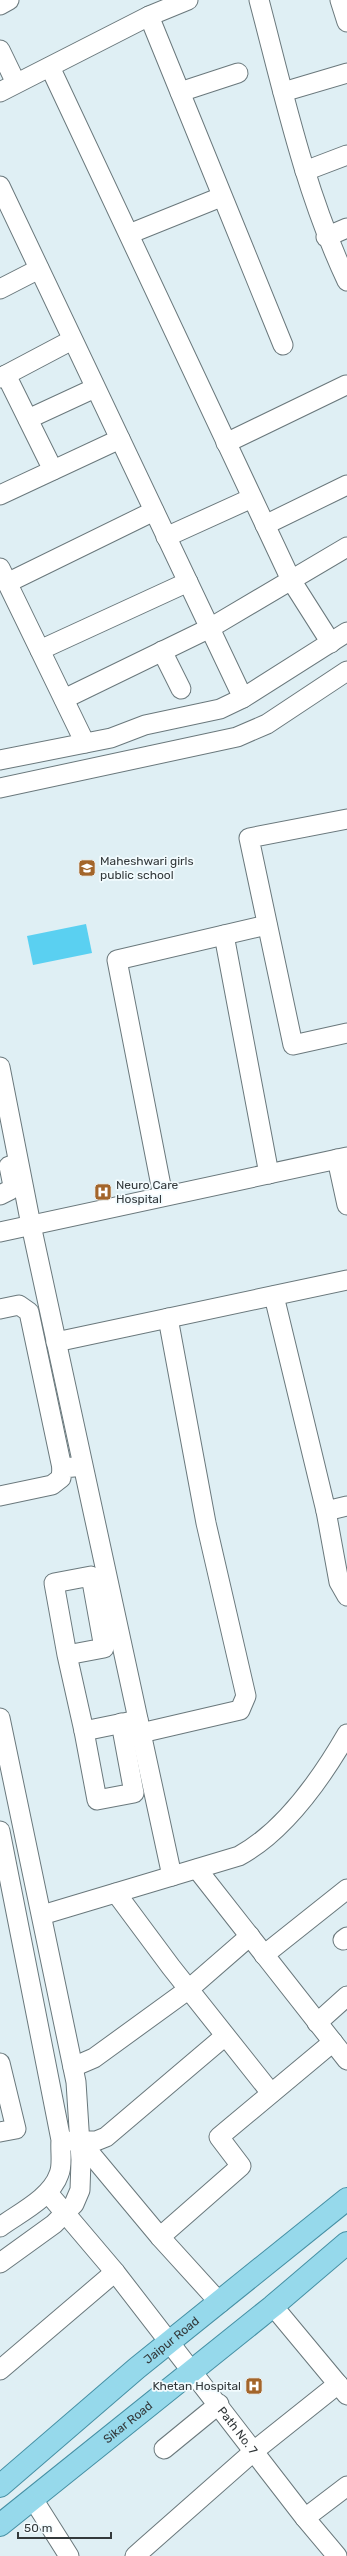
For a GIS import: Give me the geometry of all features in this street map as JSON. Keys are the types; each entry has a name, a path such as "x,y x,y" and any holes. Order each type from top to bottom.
{"main road":[{"name":"Jaipur Road","path":"0,2486 137,2368 220,2303 347,2199"},
{"name":"Sikar Road","path":"0,2526 273,2306 347,2243"}],"street":[{"path":"0,4 9,0"},
{"path":"0,50 8,88 149,16 188,0"},
{"path":"259,0 305,170 326,237 347,281"},
{"path":"340,0 347,22"},
{"path":"149,16 220,196 283,344"},
{"path":"50,67 291,580 331,643"},
{"path":"180,92 238,73"},
{"path":"283,92 347,73"},
{"path":"305,170 347,155"},
{"path":"1,194 39,269 243,698"},
{"path":"129,234 220,196"},
{"path":"326,237 347,228"},
{"path":"0,289 39,269"},
{"path":"53,470 28,419 3,376 72,340"},
{"path":"226,442 346,385"},
{"path":"28,419 95,388"},
{"path":"0,495 120,439"},
{"path":"265,525 347,485"},
{"path":"166,537 252,498"},
{"path":"85,743 4,576 154,511"},
{"path":"64,699 210,628 347,546"},
{"path":"40,650 188,582"},
{"path":"0,760 111,738 145,725 220,709 243,698 347,632"},
{"path":"162,651 181,689"},
{"path":"0,788 237,737 267,724 347,671"},
{"path":"347,819 249,838 293,1045 347,1033"},
{"path":"163,1196 118,960 267,925"},
{"path":"224,935 269,1174"},
{"path":"0,1067 3,1097 83,1464 133,1725 172,1876"},
{"path":"0,1121 14,1186 10,1190 0,1195"},
{"path":"0,1232 342,1158 347,1205"},
{"path":"56,1342 347,1280"},
{"path":"274,1296 326,1511 339,1582 347,1596"},
{"path":"0,1309 19,1305 29,1312 62,1468 58,1483 0,1496"},
{"path":"84,1731 240,1710 246,1696 206,1522 168,1318"},
{"path":"62,1468 83,1464"},
{"path":"326,1511 347,1506"},
{"path":"67,1654 97,1800 134,1793 133,1725"},
{"path":"0,1718 73,2067 80,2141 80,2190 67,2213 0,2263"},
{"path":"42,1915 239,1856 268,1838 344,1746"},
{"path":"0,1831 61,2140 60,2173 48,2193 0,2227"},
{"path":"197,1869 347,2060"},
{"path":"264,1954 347,1889"},
{"path":"116,1893 188,1989 271,2093"},
{"path":"73,2067 94,2058 188,1989 250,1936"},
{"path":"317,2023 347,1996"},
{"path":"61,2140 96,2141 106,2137 225,2036"},
{"path":"160,2237 241,2166 219,2137 333,2042"},
{"path":"0,2063 16,2129 0,2132"},
{"path":"80,2141 160,2237 220,2303"},
{"name":"Path No. 7","path":"48,2193 67,2213 115,2272 219,2404 334,2555"},
{"path":"0,2370 115,2272"},
{"path":"135,2556 254,2451 343,2390 273,2306"},
{"path":"164,2450 219,2404"},
{"path":"305,2518 347,2486"},
{"path":"33,2499 69,2556"}],"shaded area":[{"path":"86,924 92,953 33,965 27,936"}],"place":[{"name":"Maheshwari girls public school","path":"87,868"},
{"name":"Neuro Care Hospital","path":"103,1192"},
{"name":"Khetan Hospital","path":"254,2386"}]}
